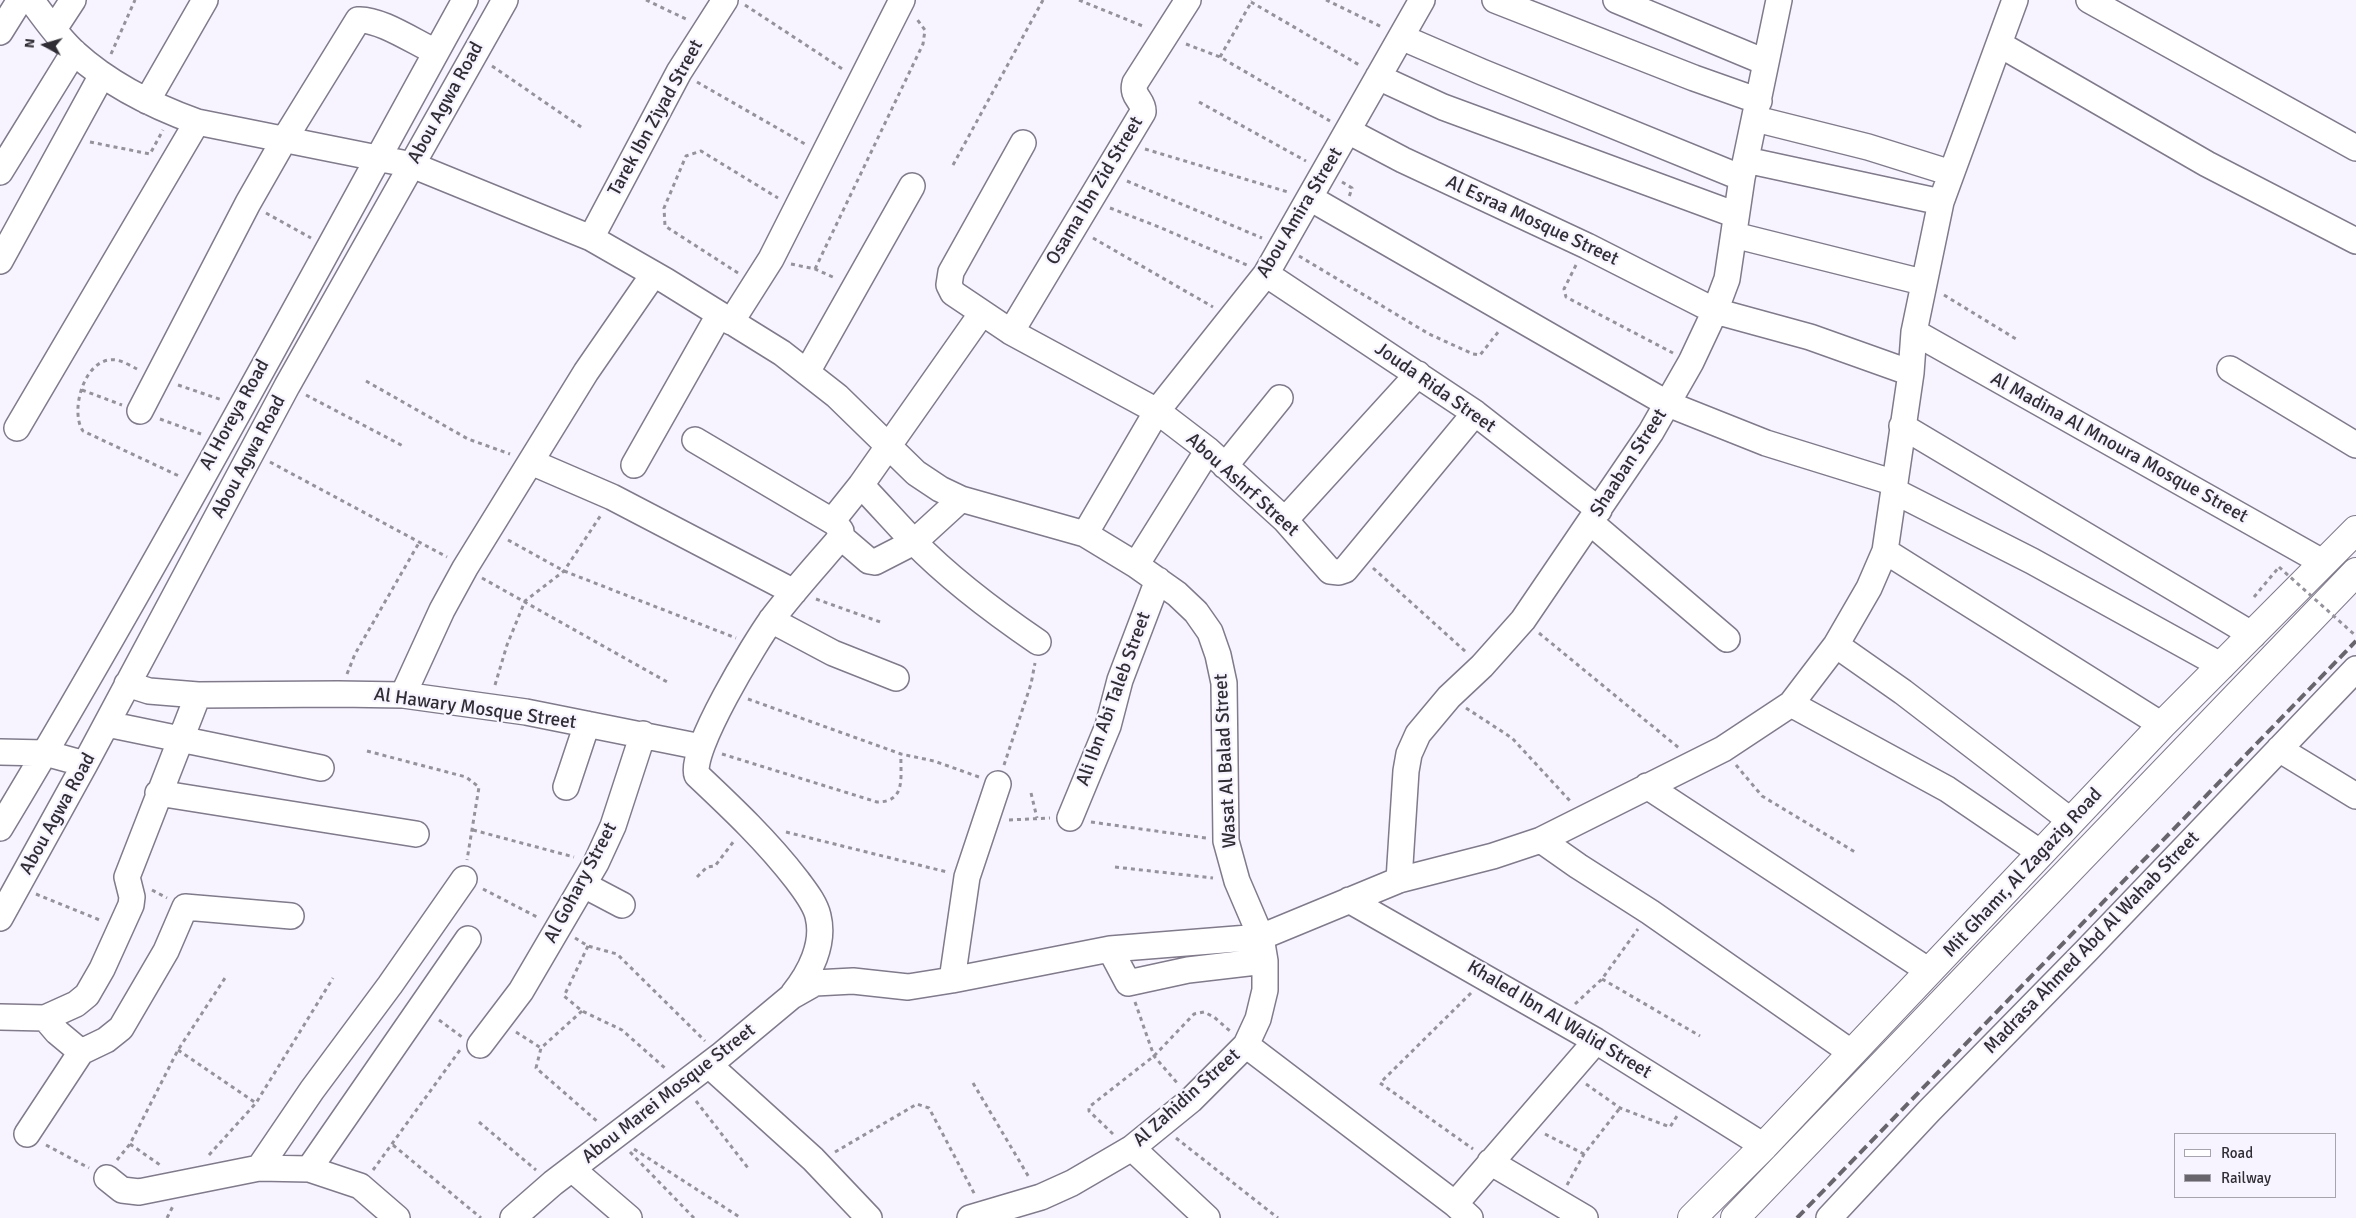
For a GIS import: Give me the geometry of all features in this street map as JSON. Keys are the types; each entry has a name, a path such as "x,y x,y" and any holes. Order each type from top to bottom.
{"highway":[{"name":"Mit Ghamr, Al Zagazig Road","path":"1692,1218 1764,1146 2162,725 2356,530"},
{"name":"Mit Ghamr, Al Zagazig Road","path":"1735,1218 2356,572"}],"street":[{"path":"0,32 20,0"},
{"name":"Wasat Al Balad Street","path":"31,0 74,52 102,75 146,102 197,122 412,165 591,238 782,353 837,396 916,473 940,489 961,499 1085,534 1136,564 1177,594 1196,612 1210,632 1218,655 1224,683 1226,717 1226,841 1237,881 1261,937"},
{"path":"54,29 73,0"},
{"path":"146,102 205,0"},
{"name":"Al Horeya Road","path":"0,828 45,753 197,484 465,0"},
{"name":"Abou Agwa Road","path":"0,918 107,724 287,386 505,0"},
{"name":"Tarek Ibn Ziyad Street","path":"591,238 680,72 725,0"},
{"name":"Osama Ibn Zid Street","path":"1011,332 1143,109 1134,94 1135,84 1188,0"},
{"name":"Abou Amira Street","path":"1085,534 1157,411 1266,274 1422,0"},
{"path":"1495,0 1694,78 1757,110 1951,174"},
{"path":"1616,0 1765,62"},
{"name":"Shaaban Street","path":"1399,880 1406,771 1418,734 1449,697 1482,666 1523,620 1668,404 1691,362 1715,311 1727,279 1744,169 1778,0"},
{"path":"2015,0 1941,202 1922,282 1914,332 1912,373 1902,426 1886,551 1869,588 1836,645 1792,704 1947,790 2041,853"},
{"path":"2089,0 2356,148"},
{"path":"634,465 725,319 755,285 825,155 860,80 901,2"},
{"path":"140,411 248,203 284,140 358,20 366,19 436,52"},
{"path":"1401,37 1482,72 1744,169 1941,202"},
{"path":"1998,44 2207,164 2356,241"},
{"path":"0,172 74,52"},
{"path":"0,261 102,75"},
{"path":"1378,77 1443,107 1735,225 1922,282"},
{"path":"17,428 197,122"},
{"name":"Al Esraa Mosque Street","path":"1348,131 1403,160 1587,246 1715,311 1810,337 1912,373"},
{"name":"Abou Ashrf Street","path":"1023,143 951,272 949,286 954,293 1011,332 1157,411 1216,458 1286,520 1330,571 1339,572 1344,570 1475,413"},
{"path":"806,372 912,186"},
{"path":"1310,198 1668,404 1766,443 1894,487 2222,666"},
{"name":"Jouda Rida Street","path":"1266,274 1475,413 1594,516 1727,639"},
{"path":"403,695 442,610 586,372 653,275"},
{"path":"792,996 806,977 814,959 819,937 818,916 811,900 786,866 748,823 697,775 695,765 728,692 755,645 837,529 861,485 982,313"},
{"name":"Al Madina Al Mnoura Mosque Street","path":"1914,332 2324,563"},
{"path":"2230,369 2356,445"},
{"path":"1286,520 1418,374"},
{"path":"1136,564 1216,458 1280,398"},
{"path":"1902,426 2253,635"},
{"path":"696,440 837,529 872,563 914,542 961,499"},
{"path":"531,462 612,498 794,592"},
{"path":"861,485 914,542 974,595 1038,642"},
{"path":"1886,551 2162,725"},
{"name":"Ali Ibn Abi Taleb Street","path":"1070,818 1108,726 1120,680 1158,580"},
{"path":"771,620 833,653 896,678"},
{"path":"1836,645 1903,692 2071,821"},
{"name":"Madrasa Ahmed Abd Al Wahab Street","path":"1829,1218 1928,1111 2087,950 2356,669"},
{"name":"Al Hawary Mosque Street","path":"127,684 149,691 198,696 403,695 587,724 702,747"},
{"path":"0,1017 45,1018 76,1004 87,995 102,969 132,901 127,877 158,793 198,696"},
{"name":"Abou Marei Mosque Street","path":"513,1218 553,1183 714,1061 792,996 809,985 831,981 908,987 1110,949 1261,937 1399,880 1493,856 1541,840 1723,749 1792,704"},
{"path":"107,724 181,741 321,768"},
{"path":"566,787 587,724"},
{"name":"Al Gohary Street","path":"471,1047 500,1021 540,960 584,885 616,817 643,734"},
{"path":"2279,749 2356,796"},
{"path":"0,752 45,753 85,764"},
{"path":"952,980 967,877 998,784"},
{"path":"1647,786 1929,971"},
{"path":"158,793 416,834"},
{"path":"1541,840 1650,912 1852,1053"},
{"path":"259,1168 312,1090 390,985 464,879"},
{"path":"584,885 622,905"},
{"name":"Khaled Ibn Al Walid Street","path":"1349,900 1559,1019 1764,1146"},
{"path":"27,1134 81,1052 106,1040 121,1028 166,952 185,907 291,916"},
{"name":"Al Zahidin Street","path":"982,1216 1041,1197 1072,1183 1132,1148 1191,1100 1246,1045 1258,1019 1265,990 1266,961 1261,937"},
{"path":"309,1169 468,939"},
{"path":"1110,949 1128,983 1206,967 1266,961"},
{"path":"45,1018 57,1032 81,1052"},
{"path":"1246,1045 1463,1211 1490,1162 1596,1041"},
{"path":"714,1061 813,1159 869,1218"},
{"path":"1132,1148 1207,1218"},
{"path":"1490,1162 1559,1200 1585,1218"},
{"path":"107,1178 122,1190 130,1192 152,1191 259,1168 309,1169 360,1186 397,1218"},
{"path":"572,1169 628,1218"}],"path":[{"path":"102,75 135,0"},
{"path":"646,0 707,28"},
{"path":"738,0 860,80"},
{"path":"953,165 1044,0"},
{"path":"1326,0 1401,37"},
{"path":"1348,131 1220,57 1252,1 1378,77"},
{"path":"815,269 923,44 925,30 921,22 901,2"},
{"path":"474,54 584,129"},
{"path":"680,72 825,155"},
{"path":"1199,102 1325,171"},
{"path":"68,137 150,154 172,112"},
{"path":"1124,142 1310,198"},
{"path":"755,285 665,226 664,208 686,156 701,151 796,209"},
{"path":"1106,172 1283,246 1429,334 1473,354 1480,356 1512,314"},
{"path":"1089,200 1159,227 1266,274"},
{"path":"248,203 327,247"},
{"path":"1073,227 1230,319"},
{"path":"1587,246 1567,280 1564,289 1566,297 1691,362"},
{"path":"1922,282 2016,340"},
{"path":"366,381 468,439 531,462"},
{"path":"287,386 405,447"},
{"path":"82,390 76,412 78,425 83,431 197,484"},
{"path":"489,708 507,645 525,601 564,571 612,498"},
{"path":"491,530 564,571 755,645"},
{"path":"338,694 356,654 420,541"},
{"path":"1357,553 1482,666"},
{"path":"2253,598 2279,567 2356,636"},
{"path":"794,592 883,622"},
{"path":"525,601 669,684"},
{"path":"1523,620 1696,762"},
{"path":"728,692 900,754 934,761 998,784 1031,684"},
{"path":"1449,697 1512,738 1585,817"},
{"path":"702,747 878,802 888,802 895,798 899,792 900,754"},
{"path":"1723,749 1762,796 1855,852"},
{"path":"367,750 466,777 473,781 479,787 464,879 558,928"},
{"path":"1031,793 1037,818"},
{"path":"1070,818 1226,841"},
{"path":"697,877 707,867 715,866 748,823 967,877"},
{"path":"473,830 596,863"},
{"path":"1114,867 1237,881"},
{"path":"127,877 185,907"},
{"path":"18,886 120,929"},
{"path":"1559,1019 1602,979 1650,912"},
{"path":"714,1061 617,954 588,946 564,996 582,1010 622,1030 683,1084 748,1168"},
{"path":"1487,977 1380,1083 1490,1162"},
{"path":"225,978 178,1050 130,1144 184,1183 256,1103 333,978"},
{"path":"1602,979 1700,1036"},
{"path":"1128,983 1154,1056 1191,1100"},
{"path":"582,1010 541,1048 536,1068 614,1137 694,1218"},
{"path":"1132,1148 1111,1133 1093,1117 1088,1109 1154,1056 1194,1014 1204,1012 1214,1017 1246,1045"},
{"path":"500,1021 541,1048"},
{"path":"360,1186 471,1047"},
{"path":"178,1050 256,1103"},
{"path":"1569,1072 1620,1108 1670,1127 1688,1099"},
{"path":"973,1083 1041,1197"},
{"path":"831,1160 834,1152 840,1147 916,1104 925,1106 929,1108 982,1216"},
{"path":"1559,1200 1584,1154 1620,1108"},
{"path":"479,1122 553,1183"},
{"path":"1525,1123 1584,1154"},
{"path":"1161,1126 1278,1218"},
{"path":"27,1134 107,1178"},
{"path":"614,1137 741,1218"},
{"path":"393,1145 481,1218"}],"railway":[{"path":"1797,1218 2356,641"}]}
